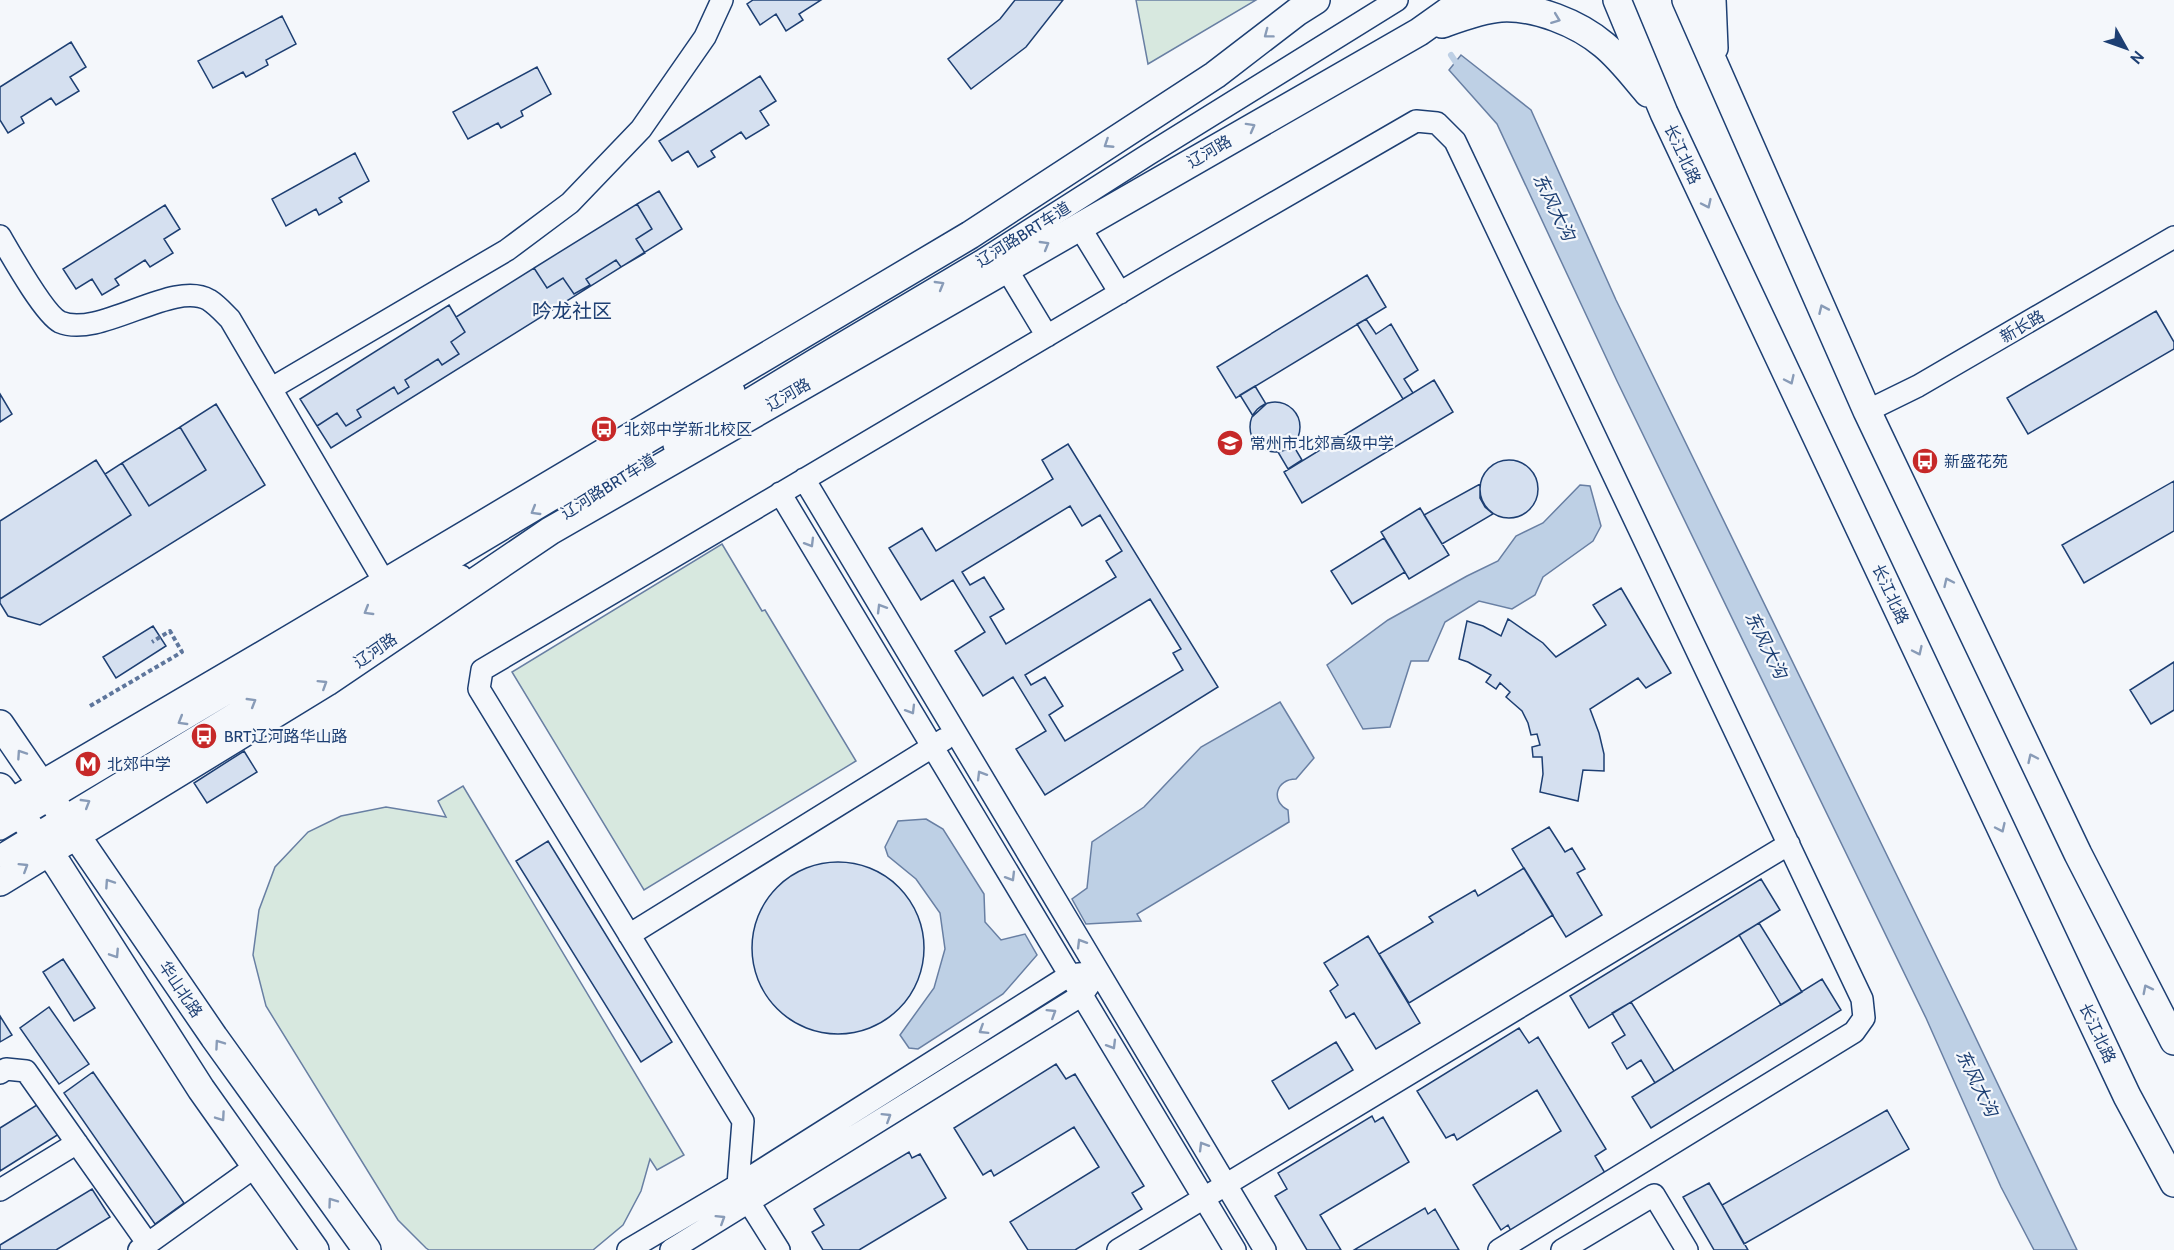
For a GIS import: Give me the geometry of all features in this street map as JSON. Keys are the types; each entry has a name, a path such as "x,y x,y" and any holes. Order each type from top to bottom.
{"main road":[{"name":"辽河路","path":"17,818 58,809 385,583 970,235 1215,75 1316,0"},
{"name":"长江北路","path":"1617,0 1664,113 2127,1096 2174,1183"},
{"path":"1686,0 1715,61 1867,411 2078,854 2174,1041"},
{"path":"1712,0 1715,61"},
{"name":"辽河路","path":"17,818 58,809 327,682 550,531 1459,8 1527,10 1551,16 1581,29 1604,45 1664,113"},
{"name":"华山北路","path":"0,724 214,1037 367,1250"},
{"name":"辽河路","path":"0,882 17,818"},
{"path":"17,818 201,1089 315,1250"}],"street":[{"path":"272,387 507,250 570,203 641,129 705,37 722,0"},
{"name":"辽河路BRT车道","path":"58,809 1091,178 1375,0"},
{"name":"辽河路BRT车道","path":"58,809 413,606 814,360 981,261 1397,0"},
{"path":"779,1250 744,1193 743,1121 479,689 482,670 1416,121 1437,123 1455,141 1862,999 1864,1018 1854,1032 1499,1250"},
{"path":"1078,226 1120,293"},
{"path":"0,236 37,297 58,321 82,326 184,295 208,299 230,319 385,583"},
{"name":"新长路","path":"1867,411 1918,386 2174,237"},
{"path":"1005,268 1047,336"},
{"path":"804,479 1265,1250"},
{"path":"780,493 1235,1250"},
{"path":"629,935 955,732"},
{"path":"0,856 17,818"},
{"path":"1118,1250 1789,844"},
{"path":"671,1250 744,1193 1070,975 1098,972"},
{"path":"628,1250 744,1193 1082,995 1098,972"},
{"path":"0,1072 6,1069 26,1071 77,1143 143,1247 256,1166"},
{"path":"0,1190 77,1143"},
{"path":"1562,1250 1654,1195 1687,1250"}],"path":[{"path":"90,706 182,651 170,631 152,642"}],"shaded area":[{"path":"1136,0 1256,0 1148,64"},
{"path":"722,544 762,611 765,610 856,761 644,890 512,672"},
{"path":"463,786 684,1155 657,1170 650,1159 641,1191 623,1225 593,1250 429,1250 426,1248 398,1220 266,1006 253,955 259,910 275,867 308,832 341,816 386,807 446,817 438,801"}],"water":[{"path":"1461,55 1531,110 1616,300 2077,1250 2034,1250 2001,1187 1926,1018 1617,381 1497,124 1449,70"},
{"path":"1580,485 1590,486 1601,526 1593,541 1543,577 1535,595 1512,609 1479,601 1445,622 1428,661 1411,661 1390,727 1363,729 1327,665 1388,620 1498,561 1516,536 1543,523"},
{"path":"1280,702 1314,758 1296,779 1284,783 1278,791 1279,801 1288,810 1289,822 1137,914 1141,921 1086,924 1072,899 1087,888 1092,842 1144,807 1201,747"},
{"path":"926,819 943,829 984,894 985,922 1001,940 1025,934 1037,955 1003,994 918,1049 909,1048 900,1035 934,988 945,949 940,913 916,879 888,856 885,847 898,821"}],"building":[{"path":"753,0 821,0 799,14 803,20 786,31 776,14 760,25 747,4"},
{"path":"1015,0 1063,0 1026,47 971,89 948,59 1000,19"},
{"path":"282,16 296,44 266,60 268,65 246,77 243,72 213,88 198,61"},
{"path":"71,42 86,67 70,77 79,91 56,105 51,98 21,117 24,123 8,133 0,120 0,87"},
{"path":"537,67 551,94 521,111 523,116 501,128 498,123 468,139 453,112"},
{"path":"760,76 776,101 760,111 769,125 746,139 741,132 711,151 715,157 698,167 688,151 672,161 659,141"},
{"path":"355,153 369,181 339,198 342,202 319,215 316,209 286,226 272,199"},
{"path":"659,191 682,229 645,252 636,239 652,229 637,204"},
{"path":"637,204 652,229 636,239 645,253 621,267 616,260 586,279 590,285 574,294 563,278 547,288 534,268"},
{"path":"165,205 180,229 164,239 173,253 150,267 145,260 115,279 119,285 102,295 92,279 76,289 63,269"},
{"path":"616,260 621,267 331,448 317,426 337,413 346,426 361,417 357,410 394,387 398,394 409,387 405,380 438,359 442,365 459,354 451,342 465,332 456,317 534,268 547,288 563,278 574,294 590,285 586,279"},
{"path":"1367,275 1386,307 1236,398 1217,367"},
{"path":"449,305 465,332 451,342 459,354 442,365 438,359 405,380 409,387 398,394 394,387 357,410 361,417 346,426 337,413 317,426 300,399"},
{"path":"2156,311 2174,342 2174,349 2028,434 2007,398"},
{"path":"1366,319 1376,334 1391,324 1418,370 1404,379 1413,393 1403,399 1357,324"},
{"path":"1434,380 1453,412 1302,503 1284,472"},
{"path":"1255,386 1266,404 1253,416 1240,395"},
{"path":"0,394 12,414 0,422"},
{"path":"1275,402 1293,409 1300,427 1293,445 1275,452 1257,445 1250,427 1257,409"},
{"path":"216,404 265,485 40,625 8,616 0,599 131,515 105,474 122,463 149,506 206,470 180,427"},
{"path":"180,427 206,470 149,506 122,463"},
{"path":"1068,444 1218,687 1045,795 1016,749 1046,731 1013,677 983,696 955,651 985,632 953,580 921,600 889,548 922,528 936,551 1053,479 1042,460","holes":["1070,506 1082,526 1100,515 1122,551 1106,561 1116,577 1006,644 990,617 1004,609 984,577 970,585 962,572","1150,599 1181,649 1173,653 1183,670 1065,741 1049,715 1063,706 1045,677 1031,685 1025,675"]},
{"path":"1293,445 1302,460 1288,469 1278,452"},
{"path":"96,460 131,515 0,599 0,521"},
{"path":"1503,460 1515,460 1530,468 1538,483 1538,495 1530,510 1515,518 1503,518 1488,510 1480,495 1480,483 1488,468"},
{"path":"2174,481 2174,531 2084,583 2062,545"},
{"path":"1480,484 1480,498 1493,514 1442,544 1424,515"},
{"path":"1420,508 1449,555 1409,579 1381,532"},
{"path":"1384,538 1405,572 1352,604 1331,571"},
{"path":"1621,588 1671,673 1646,688 1638,678 1590,709 1604,754 1604,771 1583,770 1578,801 1540,792 1543,774 1542,757 1533,757 1532,747 1540,745 1537,734 1531,735 1522,711 1506,697 1510,692 1500,683 1496,689 1486,682 1491,675 1459,659 1467,621 1483,626 1501,636 1508,619 1543,643 1556,657 1606,625 1593,605"},
{"path":"153,626 166,646 116,678 103,657"},
{"path":"2174,662 2174,710 2151,724 2130,690"},
{"path":"244,751 257,772 207,803 194,783"},
{"path":"1549,827 1565,852 1572,848 1585,869 1577,873 1602,915 1566,937 1512,849"},
{"path":"548,841 672,1042 641,1062 516,861"},
{"path":"838,862 855,863 871,868 886,876 899,887 910,900 918,915 923,931 923,965 918,981 910,996 899,1009 886,1020 871,1028 855,1033 838,1034 821,1033 805,1028 790,1020 777,1009 766,996 758,981 753,965 752,948 753,931 758,915 766,900 777,887 790,876 805,868 821,863"},
{"path":"1524,868 1553,915 1409,1003 1379,954 1433,922 1429,917 1475,890 1478,896"},
{"path":"1761,879 1780,910 1589,1028 1570,996"},
{"path":"1759,923 1802,992 1781,1005 1739,935"},
{"path":"1368,936 1420,1023 1376,1049 1354,1013 1346,1018 1330,991 1338,985 1324,963"},
{"path":"63,959 95,1008 74,1021 43,972"},
{"path":"1822,979 1841,1010 1651,1128 1632,1097"},
{"path":"1631,1002 1674,1071 1655,1083 1641,1060 1627,1069 1612,1043 1625,1035 1612,1013"},
{"path":"49,1007 89,1064 59,1084 20,1028"},
{"path":"0,1016 12,1035 0,1042"},
{"path":"1519,1028 1529,1043 1538,1037 1606,1149 1595,1156 1605,1173 1511,1231 1508,1225 1501,1230 1473,1185 1561,1131 1537,1090 1457,1140 1454,1134 1446,1138 1417,1091"},
{"path":"1336,1042 1353,1070 1289,1109 1272,1081"},
{"path":"1056,1064 1066,1079 1075,1074 1144,1186 1132,1193 1142,1209 1075,1250 1028,1250 1010,1222 1099,1167 1074,1127 994,1176 991,1170 983,1175 954,1128"},
{"path":"93,1072 184,1203 155,1224 64,1093"},
{"path":"40,1103 59,1134 0,1171 0,1128"},
{"path":"1887,1110 1909,1149 1744,1244 1722,1205"},
{"path":"1372,1116 1375,1122 1383,1117 1409,1162 1320,1215 1341,1250 1307,1250 1275,1196 1287,1189 1278,1173"},
{"path":"909,1152 912,1158 920,1154 946,1198 859,1250 823,1250 812,1232 824,1225 814,1209"},
{"path":"1709,1183 1748,1250 1714,1250 1683,1197"},
{"path":"92,1189 110,1217 56,1250 0,1250 0,1245"},
{"path":"1425,1208 1428,1214 1435,1209 1459,1250 1354,1250"}],"waterway":[{"name":"东风大沟","path":"1451,55 1459,67"}],"place":[{"name":"北郊中学新北校区","path":"604,429"},
{"name":"常州市北郊高级中学","path":"1230,443"},
{"name":"新盛花苑","path":"1925,461"},
{"name":"BRT辽河路华山路","path":"204,736"},
{"name":"北郊中学","path":"88,764"}],"district":[{"name":"吟龙社区","path":"572,311"}]}
